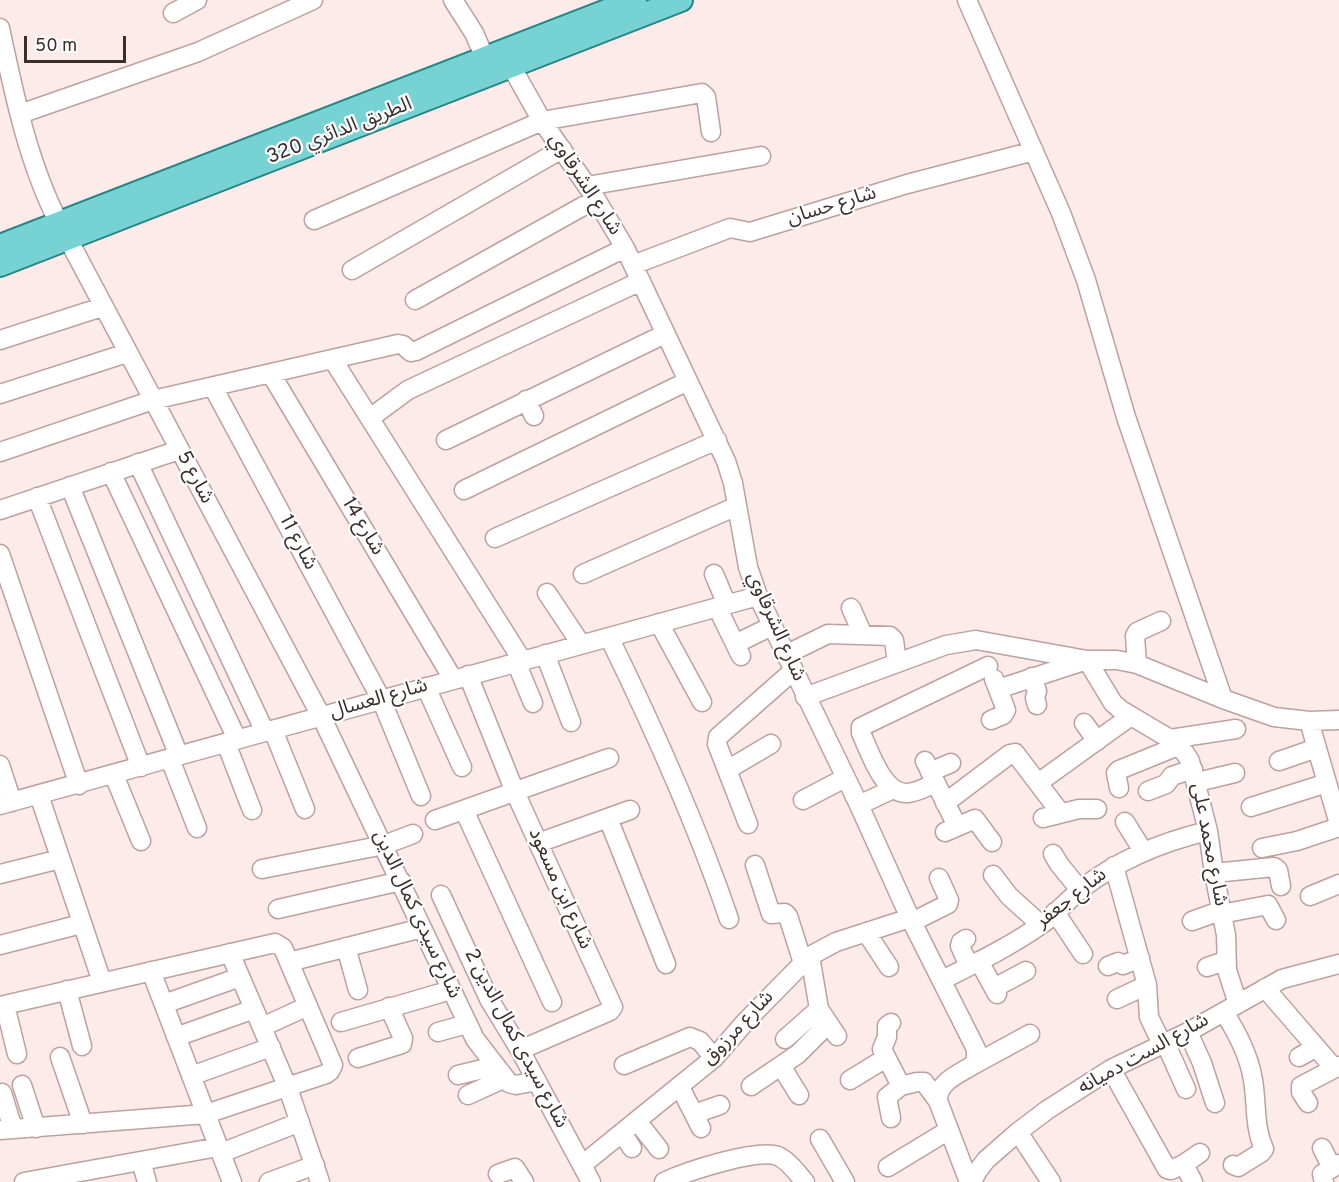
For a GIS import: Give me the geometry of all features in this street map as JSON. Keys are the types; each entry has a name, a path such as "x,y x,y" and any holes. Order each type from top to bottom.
{"main road":[{"name":"الطريق الدائري 320","path":"0,265 63,231 485,58 635,0"},
{"name":"الطريق الدائري 320","path":"0,246 63,231 511,66 674,1"}],"street":[{"path":"173,13 197,0"},
{"path":"20,114 198,52 313,0"},
{"path":"453,0 474,33 485,58"},
{"path":"966,0 1061,213 1086,280 1126,417 1223,699"},
{"name":"شارع 5","path":"0,28 20,114 43,193 321,716"},
{"name":"شارع الشرقاوي","path":"511,66 542,121 591,192 633,264 717,440 726,461 748,567 758,596 859,805 911,920 976,1049 976,1060 973,1065"},
{"path":"314,220 542,121 702,93 706,97 711,132"},
{"path":"352,270 562,149"},
{"name":"شارع حسان","path":"633,264 730,228 750,232 908,184 1034,151"},
{"path":"415,300 591,192 761,156"},
{"path":"0,452 153,400 398,344 403,345 409,351 416,351 633,264"},
{"path":"370,418 408,390 633,264"},
{"path":"0,340 102,307"},
{"path":"446,440 665,334"},
{"path":"0,394 127,352"},
{"path":"333,360 519,661 533,703"},
{"name":"شارع 14","path":"270,374 460,677"},
{"path":"464,490 688,381"},
{"name":"شارع 11","path":"213,387 381,699 421,796"},
{"path":"526,400 534,416"},
{"path":"495,538 717,440"},
{"path":"0,510 178,450"},
{"path":"138,463 269,730 305,809"},
{"path":"111,472 231,741 252,810"},
{"path":"70,486 175,757 197,828"},
{"path":"37,497 141,767"},
{"path":"583,574 737,506"},
{"path":"0,554 79,785"},
{"path":"714,574 722,606 738,650 772,626"},
{"path":"547,593 581,644"},
{"name":"شارع العسال","path":"6,803 79,785 269,730 758,596"},
{"path":"851,608 863,635"},
{"path":"1137,664 1135,636 1137,632 1161,621"},
{"path":"659,623 702,702"},
{"path":"785,655 828,634 892,637 897,663"},
{"path":"609,637 674,774 708,857 729,919"},
{"path":"976,640 1006,710 1003,715 991,720"},
{"path":"805,697 946,645 976,640 1087,660 1117,660 1137,664 1274,717 1309,721 1339,720"},
{"path":"545,654 571,722"},
{"path":"998,689 1087,660"},
{"name":"شارع محمد على","path":"1087,660 1113,703 1174,742 1185,753 1195,776 1209,831 1220,913 1226,935 1225,961 1231,1008 1260,1089 1266,1133 1262,1152 1238,1167 1233,1165"},
{"path":"951,763 930,772 908,793 893,789 884,780 861,733 861,727 988,666"},
{"path":"747,824 717,744 718,736 793,671"},
{"name":"شارع ابن مسعود","path":"460,677 613,1007 610,1011 520,1050"},
{"path":"1032,677 1037,691 1035,698 1037,705"},
{"path":"426,687 462,767"},
{"name":"شارع سيدى كمال الدين","path":"321,716 467,1024 500,1072"},
{"path":"1038,783 1131,716"},
{"path":"1262,848 1297,842 1339,826 1309,721"},
{"path":"1084,723 1097,741"},
{"path":"1119,788 1116,773 1119,770 1174,742 1236,729"},
{"path":"727,770 771,744"},
{"path":"1278,761 1317,748"},
{"path":"945,803 1013,753 1038,783 1051,815 1097,809"},
{"path":"435,820 609,758"},
{"path":"0,765 6,803"},
{"path":"930,772 945,803 951,829 975,819 992,842"},
{"path":"1148,791 1166,784 1172,776 1236,773"},
{"path":"114,775 141,841"},
{"path":"803,800 845,778"},
{"path":"1251,807 1327,783"},
{"path":"859,805 893,789"},
{"path":"39,795 102,982"},
{"path":"464,810 552,1002"},
{"path":"538,843 630,810"},
{"path":"608,818 666,964"},
{"path":"1125,822 1143,851"},
{"name":"شارع جعفر","path":"942,980 1041,925 1080,890 1114,866 1143,851 1179,838 1209,831"},
{"path":"262,868 384,845 413,834"},
{"path":"1053,854 1080,890"},
{"path":"0,874 60,859"},
{"path":"755,865 771,914 785,913 788,915 828,1023"},
{"path":"1114,866 1147,986 1149,1017 1186,1089"},
{"path":"1214,873 1274,867 1278,870 1281,886"},
{"name":"شارع مرزوق","path":"582,1165 627,1141 637,1121 714,1058 747,1020 806,960 822,948 866,932 911,920 948,904 949,900 939,878"},
{"path":"278,909 401,881"},
{"path":"1310,896 1339,884"},
{"path":"1003,889 1041,925"},
{"name":"شارع سيدى كمال الدين 2","path":"441,895 489,999 520,1050 591,1182"},
{"path":"1192,921 1220,913 1268,905 1276,920"},
{"path":"1055,912 1083,954"},
{"path":"0,945 81,924"},
{"path":"289,962 422,928"},
{"path":"866,932 889,967"},
{"path":"966,939 960,944 964,958 974,964 996,991 1026,972"},
{"path":"2,1093 7,1130 206,1114 326,1074 333,1065 283,948 275,943 2,1005 17,1054"},
{"path":"346,947 358,990"},
{"path":"230,952 288,1088 317,1174 269,1182"},
{"path":"1108,966 1118,962 1124,965 1140,958"},
{"path":"1207,967 1225,961"},
{"name":"شارع الست دميانه","path":"970,1182 986,1160 1018,1132 1047,1110 1111,1069 1188,1032 1282,979 1339,964"},
{"path":"151,971 232,1182"},
{"path":"164,1004 240,977"},
{"path":"1117,999 1147,986"},
{"path":"1265,987 1316,1048 1337,1067 1301,1086 1301,1092 1308,1103"},
{"path":"67,990 82,1046"},
{"path":"341,1022 451,990"},
{"path":"262,1027 308,1006"},
{"path":"358,1058 402,1044 403,1038 389,1007"},
{"path":"176,1037 254,1009"},
{"path":"785,1039 828,1023"},
{"path":"751,1086 814,1040 828,1023"},
{"path":"891,1023 887,1026 887,1037 882,1049 901,1086"},
{"path":"438,1032 467,1024"},
{"path":"1188,1032 1202,1063 1215,1103"},
{"path":"938,1101 937,1093 940,1087 973,1065 1030,1034"},
{"path":"624,1065 690,1037 700,1041 714,1058"},
{"path":"191,1076 270,1047"},
{"path":"1299,1057 1316,1048"},
{"path":"60,1057 82,1124"},
{"path":"850,1080 886,1058"},
{"path":"781,1066 799,1095"},
{"path":"1111,1069 1167,1169 1171,1170 1184,1164 1200,1153"},
{"path":"458,1075 500,1072"},
{"path":"500,1072 509,1083 516,1086 537,1081"},
{"path":"468,1095 500,1072"},
{"path":"891,1118 886,1097 901,1086 924,1082 938,1101 970,1182"},
{"path":"22,1085 36,1128"},
{"path":"680,1087 698,1121 720,1105"},
{"path":"637,1121 659,1149"},
{"path":"24,1182 141,1161 220,1150 300,1122"},
{"path":"888,1167 915,1142 950,1130"},
{"path":"1018,1132 1051,1182"},
{"path":"820,1139 845,1182"},
{"path":"1322,1148 1332,1171"},
{"path":"664,1182 731,1160 771,1154 788,1163 805,1182"},
{"path":"141,1161 147,1182"},
{"path":"1184,1164 1193,1182"},
{"path":"498,1174 515,1168 524,1182"}]}
